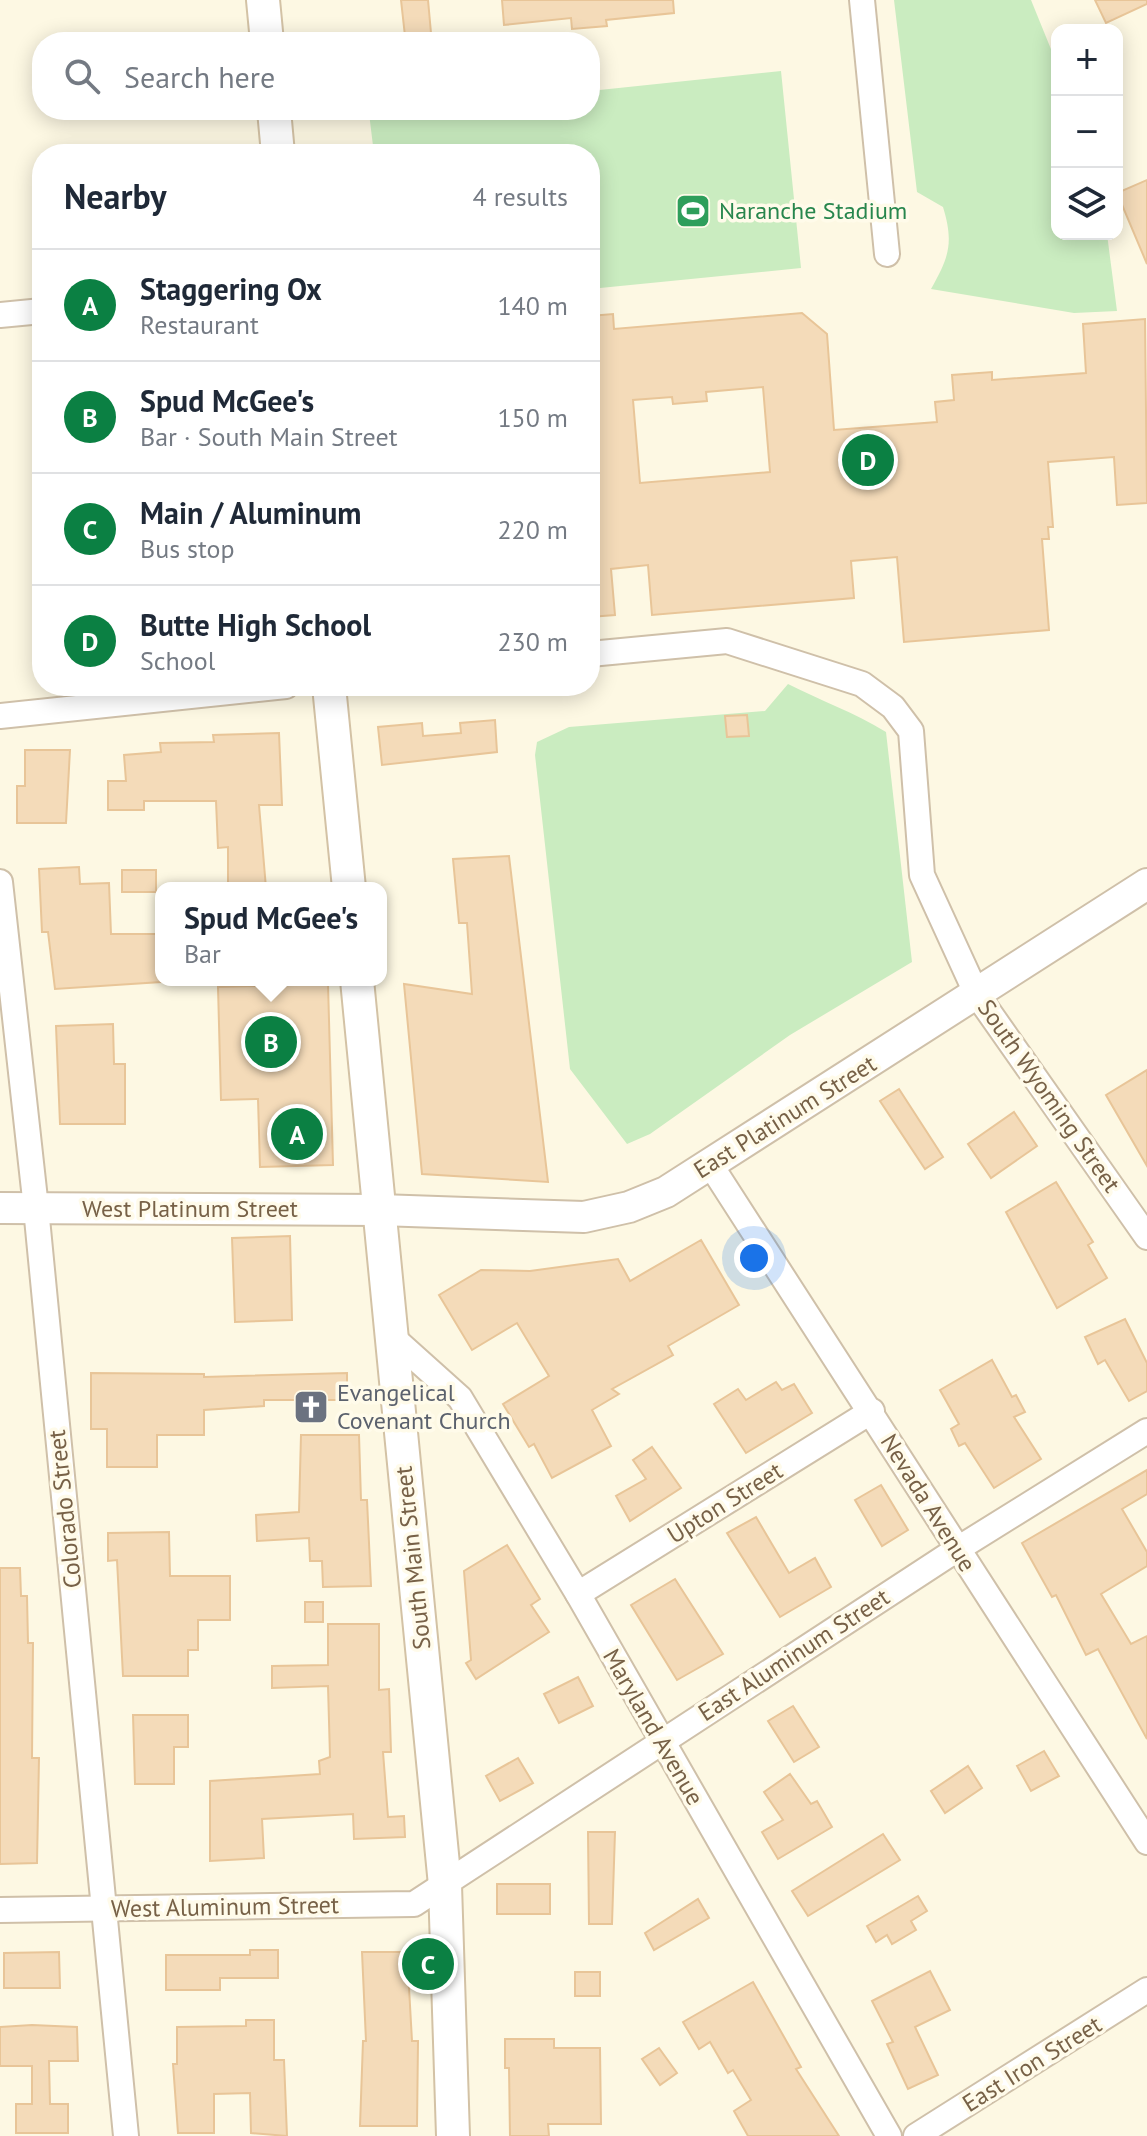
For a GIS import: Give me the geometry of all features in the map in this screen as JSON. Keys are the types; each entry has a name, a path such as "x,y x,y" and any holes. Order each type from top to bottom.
{"main road":[{"path":"263,0 266,32"},
{"path":"275,120 277,144"},
{"path":"330,696 348,882"},
{"name":"South Main Street","path":"358,986 445,1885 453,2136"}],"street":[{"path":"862,0 887,254"},
{"path":"0,315 32,312"},
{"name":"South Wyoming Street","path":"600,653 727,641 862,684 893,707 911,731 922,875 977,995 1144,1225"},
{"path":"0,716 191,696"},
{"name":"Colorado Street","path":"0,882 36,1208 126,2136"},
{"name":"East Platinum Street","path":"380,1210 584,1217 629,1207 666,1192 1147,884"},
{"name":"Nevada Avenue","path":"710,1164 1147,1842"},
{"name":"West Platinum Street","path":"0,1208 380,1210"},
{"name":"Maryland Avenue","path":"392,1337 460,1398 578,1594 889,2136"},
{"name":"Upton Street","path":"578,1594 872,1411"},
{"name":"East Aluminum Street","path":"445,1885 956,1550 1147,1431"},
{"name":"West Aluminum Street","path":"0,1910 414,1904 445,1885"},
{"name":"East Iron Street","path":"916,2136 1147,1990"}],"green space":[{"path":"894,0 1031,0 1051,49 1051,240 1108,240 1117,311 1074,313 931,289 946,258 948,230 943,207 917,192"},
{"name":"Naranche Stadium","path":"781,71 801,268 600,288 600,144 373,144 370,120 600,120 600,90"},
{"path":"788,684 886,732 912,962 790,1035 650,1134 627,1144 570,1069 535,755 537,742 569,727 765,711"}],"building":[{"path":"401,0 428,0 431,32 405,32"},
{"path":"502,0 673,0 674,13 606,20 607,26 572,29 571,18 504,25"},
{"path":"1095,0 1147,0 1147,4 1106,23"},
{"path":"1147,180 1147,264 1123,207 1123,190"},
{"path":"802,313 827,334 834,430 937,422 935,402 954,400 952,375 992,372 992,380 1086,373 1083,324 1145,319 1147,503 1117,505 1114,457 1048,462 1053,527 1048,527 1049,539 1042,539 1049,630 904,642 897,557 851,561 854,598 652,615 648,565 611,569 615,615 600,616 600,315 613,314 614,329","holes":["763,387 770,472 640,483 633,400 672,397 673,404 707,401 706,392"]},
{"path":"747,715 749,736 727,737 725,716"},
{"path":"495,720 497,752 382,765 378,727 422,723 423,736 461,733 460,723"},
{"path":"279,733 282,805 259,805 265,882 228,882 228,847 218,848 216,801 144,801 144,810 108,810 108,781 126,781 124,755 161,752 160,743 214,742 213,735"},
{"path":"25,750 70,750 66,823 17,823 17,786 25,786"},
{"path":"509,856 548,1182 422,1174 404,984 472,994 467,923 459,923 453,859"},
{"path":"79,867 80,884 109,883 111,934 155,934 155,982 55,989 48,932 42,932 39,869"},
{"path":"122,870 156,870 155,892 122,892"},
{"path":"328,986 333,1165 260,1167 258,1099 221,1100 218,987"},
{"path":"113,1024 114,1064 125,1064 125,1124 60,1124 56,1026"},
{"path":"1147,1070 1147,1166 1106,1095"},
{"path":"899,1089 943,1157 925,1169 880,1101"},
{"path":"1014,1112 1037,1146 991,1178 968,1144"},
{"path":"1056,1182 1093,1242 1088,1245 1107,1278 1057,1308 1006,1212"},
{"path":"290,1236 292,1320 235,1322 232,1238"},
{"path":"701,1240 739,1305 668,1346 673,1355 612,1389 619,1394 592,1410 611,1446 552,1478 534,1444 529,1447 503,1404 549,1376 517,1323 472,1350 439,1295 481,1270 530,1271 618,1259 630,1281"},
{"path":"1125,1319 1147,1363 1147,1391 1129,1401 1105,1360 1098,1364 1085,1337"},
{"path":"992,1360 1012,1397 1016,1395 1025,1412 1014,1417 1041,1459 994,1488 965,1443 959,1446 951,1429 959,1424 940,1390"},
{"path":"91,1373 204,1374 204,1377 347,1373 347,1400 264,1400 264,1406 204,1410 204,1435 157,1435 157,1467 107,1467 107,1429 91,1429"},
{"path":"776,1382 782,1390 794,1384 812,1413 746,1453 714,1404 738,1389 746,1400"},
{"path":"301,1435 359,1435 361,1500 367,1500 371,1586 323,1587 322,1561 310,1561 309,1538 257,1541 256,1515 299,1512"},
{"path":"652,1447 681,1488 630,1521 616,1496 646,1479 633,1460"},
{"path":"1147,1470 1147,1494 1122,1509 1147,1552 1147,1566 1101,1594 1131,1644 1147,1636 1147,1739 1098,1649 1086,1655 1056,1595 1052,1597 1022,1543"},
{"path":"881,1485 908,1530 882,1546 855,1500"},
{"path":"756,1517 789,1573 815,1558 831,1587 780,1617 727,1533"},
{"path":"169,1532 170,1576 230,1576 230,1620 198,1620 198,1650 188,1650 188,1676 123,1676 117,1560 108,1561 108,1533"},
{"path":"507,1545 540,1599 531,1605 549,1632 476,1679 466,1663 471,1660 464,1571"},
{"path":"0,1568 20,1568 21,1596 27,1596 28,1643 33,1643 32,1758 39,1758 37,1863 0,1864"},
{"path":"675,1579 723,1654 677,1680 631,1605"},
{"path":"305,1602 323,1602 323,1622 305,1622"},
{"path":"328,1624 379,1624 379,1690 389,1689 391,1752 383,1752 388,1817 404,1816 405,1837 354,1839 353,1814 262,1819 264,1858 210,1861 210,1781 320,1774 319,1761 330,1757 328,1686 272,1688 272,1666 328,1665"},
{"path":"578,1677 593,1706 559,1723 544,1694"},
{"path":"793,1706 819,1747 794,1762 768,1721"},
{"path":"133,1715 188,1715 188,1747 174,1747 174,1784 135,1784"},
{"path":"1044,1751 1059,1776 1031,1791 1017,1766"},
{"path":"518,1758 533,1783 500,1801 486,1776"},
{"path":"968,1766 982,1788 945,1813 931,1791"},
{"path":"790,1774 811,1804 817,1801 832,1827 778,1859 762,1832 783,1820 764,1792"},
{"path":"588,1832 615,1832 612,1924 589,1924"},
{"path":"883,1834 900,1860 808,1916 792,1891"},
{"path":"497,1884 550,1884 550,1914 497,1914"},
{"path":"918,1896 927,1911 911,1921 916,1930 892,1944 887,1935 876,1942 867,1926"},
{"path":"698,1899 709,1918 654,1950 645,1933"},
{"path":"250,1950 278,1950 278,1978 220,1978 220,1990 166,1990 166,1955 250,1955"},
{"path":"59,1952 60,1988 4,1988 4,1953"},
{"path":"362,1952 407,1952 412,2041 418,2041 417,2126 360,2126 363,2041 366,2041"},
{"path":"930,1971 950,2010 915,2027 938,2075 908,2089 887,2044 893,2042 872,2001"},
{"path":"575,1972 600,1972 600,1996 575,1996"},
{"path":"753,1982 801,2067 796,2069 839,2136 748,2136 734,2111 751,2100 733,2070 728,2073 710,2042 699,2049 683,2022"},
{"path":"246,2020 274,2020 274,2060 284,2060 287,2136 251,2133 250,2093 214,2094 214,2133 178,2133 173,2064 177,2064 177,2027 246,2026"},
{"path":"0,2027 77,2027 78,2061 49,2061 50,2104 68,2104 68,2133 16,2133 16,2104 32,2104 32,2066 0,2066"},
{"path":"505,2039 554,2039 554,2048 600,2048 601,2124 548,2124 549,2136 510,2136 509,2068 505,2068"},
{"path":"659,2048 677,2073 660,2085 642,2059"}],"place":[{"name":"Naranche Stadium","path":"693,211"},
{"name":"Butte High School","path":"868,460"},
{"name":"Spud McGee's","path":"271,1042"},
{"name":"Staggering Ox","path":"297,1134"},
{"name":"Evangelical Covenant Church","path":"311,1407"},
{"name":"Main / Aluminum","path":"428,1964"}]}
